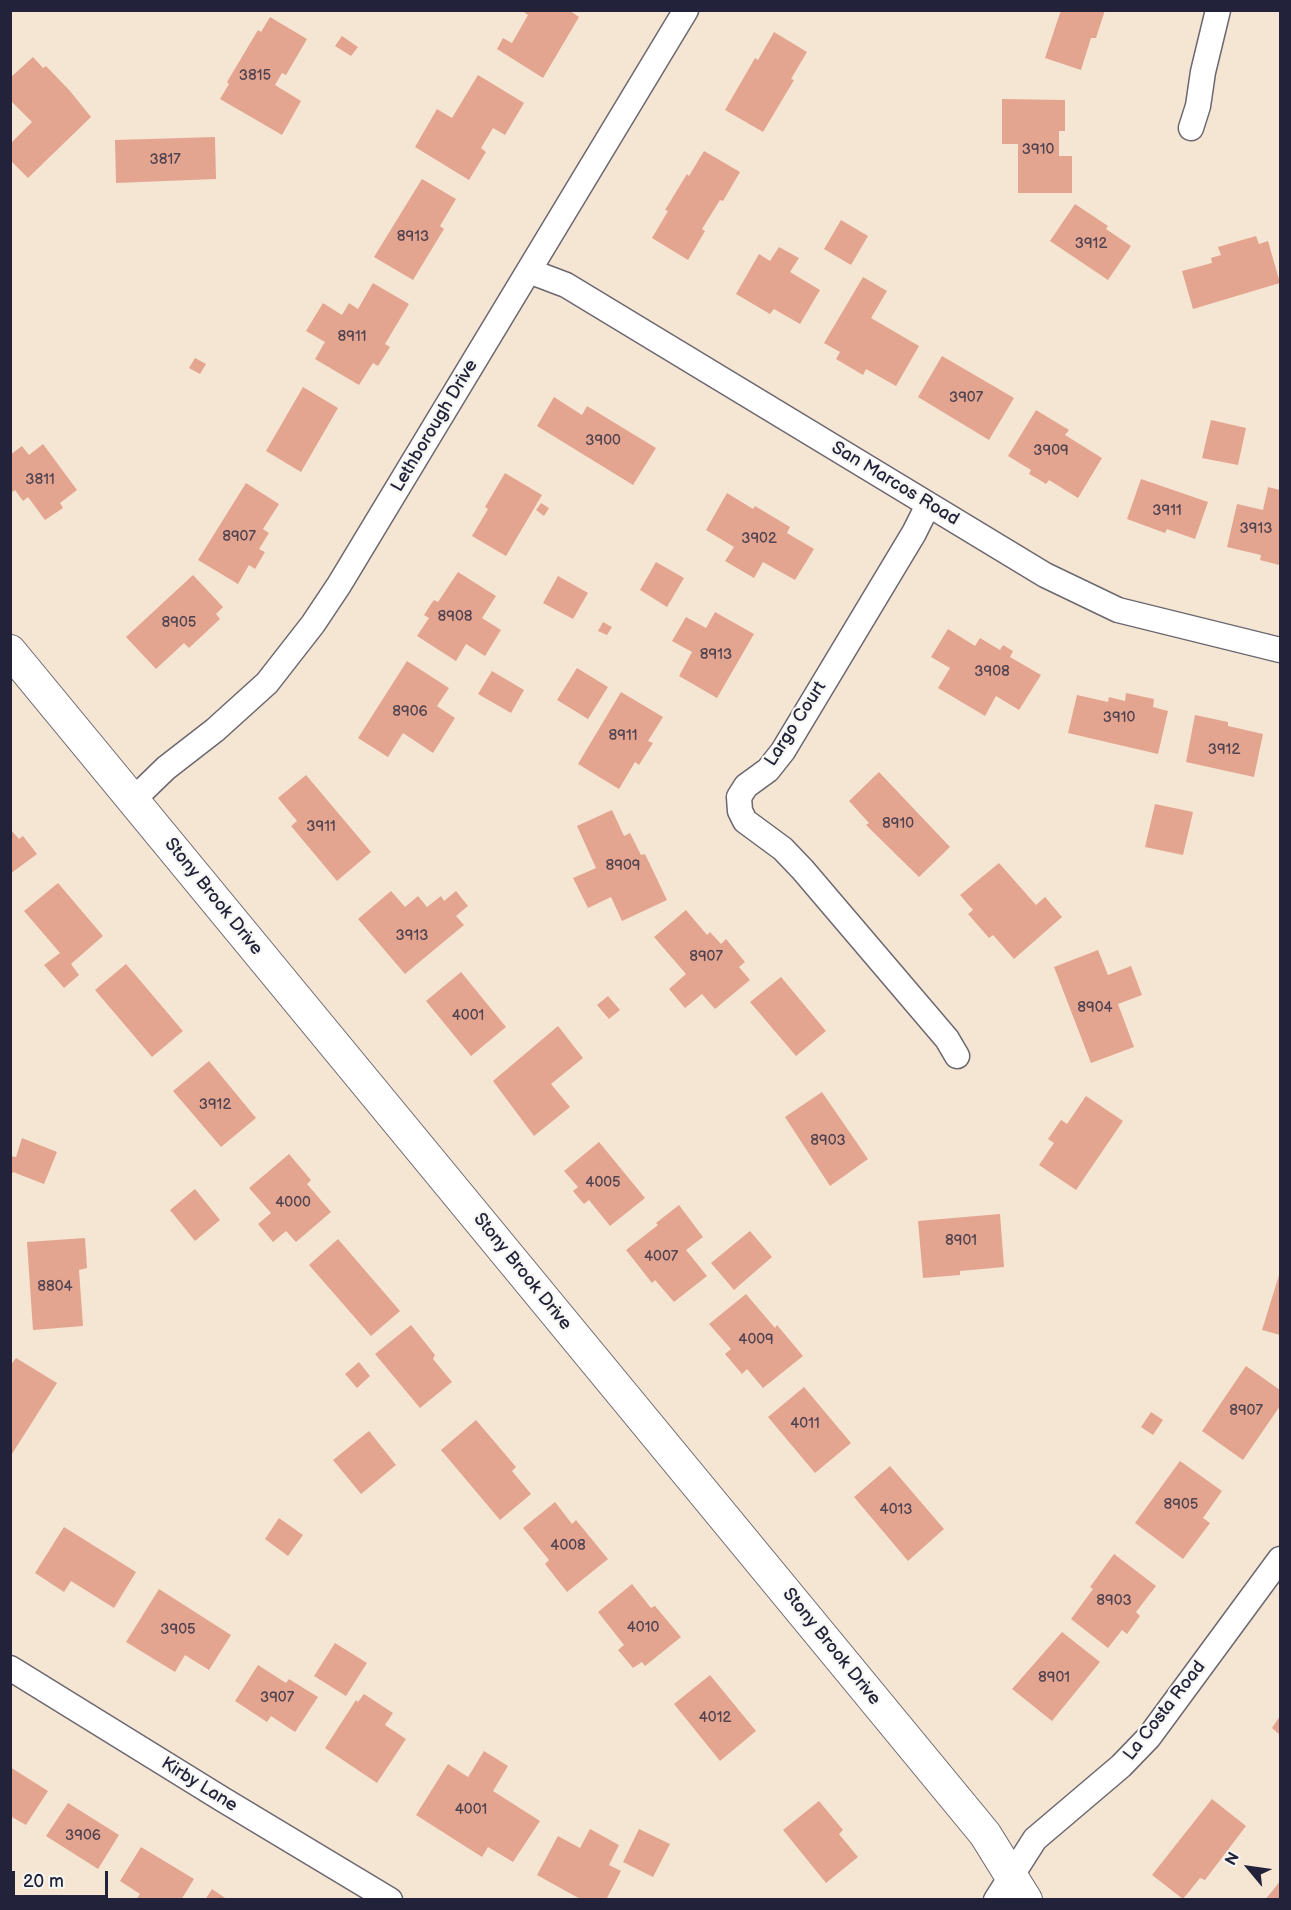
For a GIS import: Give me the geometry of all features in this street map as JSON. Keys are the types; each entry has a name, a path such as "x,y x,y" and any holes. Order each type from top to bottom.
{"street":[{"name":"Lethborough Drive","path":"133,800 166,768 215,730 267,683 313,624 346,575 686,10"},
{"path":"1191,128 1198,106 1203,72 1218,10"},
{"name":"San Marcos Road","path":"529,271 566,285 1045,575 1118,610 1281,650"},
{"name":"Largo Court","path":"928,505 914,533 783,751 768,770 746,786 740,797 740,811 745,821 783,849 803,870 947,1039 957,1056"},
{"name":"Stony Brook Drive","path":"10,651 978,1825 1011,1892"},
{"name":"La Costa Road","path":"1011,1892 1035,1839 1121,1766 1149,1737 1281,1559"},
{"name":"Kirby Lane","path":"10,1668 222,1799 390,1899"}],"building":[{"path":"521,10 569,10 579,17 543,78 497,49 503,38 512,43 528,15"},
{"path":"1061,10 1105,10 1096,38 1091,38 1081,70 1045,58"},
{"path":"270,17 307,39 286,75 282,73 275,85 301,101 282,135 220,99 229,84 227,82 258,30 261,32"},
{"path":"774,32 807,52 791,79 794,80 763,132 725,110 755,58 758,60"},
{"path":"342,36 358,47 351,56 335,46"},
{"path":"33,57 43,68 46,66 91,117 28,178 10,160 10,144 32,122 10,100 10,78"},
{"path":"478,75 524,103 505,135 493,128 481,148 486,152 469,180 415,147 437,109 452,118"},
{"path":"1002,99 1065,100 1065,131 1059,131 1059,156 1072,156 1072,193 1018,193 1018,144 1002,144"},
{"path":"215,137 216,179 116,183 115,140"},
{"path":"704,151 740,172 723,201 720,200 702,229 705,231 688,260 652,238 668,211 665,210"},
{"path":"422,179 456,199 440,226 444,229 413,280 374,257"},
{"path":"1075,204 1108,226 1106,229 1131,246 1108,280 1050,241"},
{"path":"841,220 868,236 851,265 824,249"},
{"path":"1256,236 1259,244 1268,241 1280,283 1193,309 1182,271 1212,263 1211,258 1221,255 1218,247"},
{"path":"779,247 799,258 790,272 820,290 800,324 774,309 770,314 736,294 759,254 770,261"},
{"path":"863,277 887,291 871,318 919,346 896,386 866,369 863,375 836,359 840,352 824,343"},
{"path":"373,283 409,304 385,344 390,347 378,366 373,363 359,385 315,359 325,342 306,331 323,303 342,315 349,303 358,309"},
{"path":"942,356 1014,398 989,440 918,397"},
{"path":"195,358 206,364 200,374 189,368"},
{"path":"303,387 338,408 301,472 266,451"},
{"path":"554,397 582,415 587,406 656,448 633,485 537,426"},
{"path":"1036,410 1069,430 1065,435 1102,458 1078,498 1049,480 1046,484 1029,474 1031,470 1008,456"},
{"path":"1211,420 1246,428 1238,465 1202,458"},
{"path":"43,444 77,490 60,503 63,508 45,520 28,497 23,501 15,490 13,492 10,489 10,455 22,446 29,455"},
{"path":"505,473 542,495 506,556 472,536 488,509 485,507"},
{"path":"1141,479 1208,502 1195,539 1167,529 1165,533 1127,519"},
{"path":"246,483 279,504 263,529 269,533 259,549 265,552 255,569 249,565 238,584 198,560"},
{"path":"1268,487 1280,490 1279,565 1260,560 1261,555 1227,547 1237,504 1263,510"},
{"path":"727,493 753,509 755,506 790,527 787,533 814,549 795,580 763,562 754,578 725,561 734,547 706,530"},
{"path":"541,503 549,508 544,516 536,510"},
{"path":"656,562 684,578 667,607 640,590"},
{"path":"458,572 496,596 482,618 501,630 485,656 466,644 456,661 417,636 429,618 424,615 431,604 434,600 438,602"},
{"path":"193,575 223,607 216,614 220,619 189,648 184,643 156,669 126,637"},
{"path":"558,576 588,593 573,619 543,603"},
{"path":"715,612 754,634 717,698 679,676 692,652 672,641 686,617 706,628"},
{"path":"603,622 612,627 607,635 598,631"},
{"path":"948,629 975,646 980,638 1000,650 1003,645 1013,651 1010,657 1041,675 1019,710 996,696 985,716 938,688 950,668 931,657"},
{"path":"407,661 449,688 437,706 455,718 433,753 403,733 388,757 358,738"},
{"path":"577,668 608,687 588,719 557,700"},
{"path":"492,671 524,690 511,713 478,694"},
{"path":"621,692 663,717 648,741 653,743 639,765 635,762 619,789 578,764"},
{"path":"1126,693 1154,699 1153,707 1168,711 1158,754 1068,733 1077,695 1108,702 1109,697 1125,701"},
{"path":"1195,715 1228,722 1228,726 1263,734 1254,777 1186,762"},
{"path":"879,772 950,847 919,877 866,825 869,823 849,801"},
{"path":"306,775 371,852 337,881 291,826 297,821 278,798"},
{"path":"1155,804 1193,812 1183,855 1145,847"},
{"path":"612,810 624,836 630,833 641,855 645,854 667,900 622,921 611,897 588,908 573,878 596,868 577,826"},
{"path":"10,829 19,839 23,836 37,854 10,874"},
{"path":"999,863 1036,905 1045,897 1062,917 1014,959 993,935 989,938 968,914 973,910 960,895"},
{"path":"58,883 103,936 71,964 79,975 64,988 44,965 60,953 24,911"},
{"path":"391,891 405,907 418,896 427,907 441,896 444,901 456,891 468,906 456,916 464,925 405,974 358,919"},
{"path":"686,910 707,935 710,932 721,944 726,939 745,962 739,967 750,980 715,1009 702,994 685,1008 669,989 686,974 654,937"},
{"path":"1098,950 1108,975 1131,966 1142,995 1118,1004 1134,1047 1091,1063 1054,967"},
{"path":"126,964 183,1031 152,1057 95,990"},
{"path":"461,972 506,1027 471,1056 426,1001"},
{"path":"781,977 826,1031 796,1056 750,1002"},
{"path":"608,996 620,1010 609,1019 597,1005"},
{"path":"558,1026 583,1058 551,1084 570,1107 534,1136 493,1081"},
{"path":"209,1061 256,1118 221,1147 173,1091"},
{"path":"822,1092 868,1159 830,1186 785,1117"},
{"path":"1086,1096 1123,1121 1076,1190 1039,1165 1054,1143 1048,1139 1061,1120 1067,1124"},
{"path":"22,1138 57,1152 44,1184 13,1172 10,1178 10,1156 16,1157"},
{"path":"599,1142 645,1198 610,1226 589,1200 584,1204 577,1196 573,1191 578,1187 564,1171"},
{"path":"289,1154 311,1180 307,1184 331,1212 296,1242 286,1231 273,1242 258,1224 271,1213 249,1188"},
{"path":"195,1189 220,1220 195,1241 170,1210"},
{"path":"679,1205 703,1237 686,1250 707,1276 674,1302 655,1280 652,1283 626,1250"},
{"path":"1000,1214 1004,1267 960,1271 960,1275 923,1278 918,1221"},
{"path":"750,1231 772,1257 734,1290 711,1263"},
{"path":"85,1238 87,1268 79,1270 83,1326 33,1330 27,1242"},
{"path":"338,1239 400,1311 371,1336 309,1265"},
{"path":"1280,1272 1280,1335 1262,1330"},
{"path":"746,1294 775,1328 777,1325 803,1356 763,1388 747,1369 742,1374 725,1354 731,1349 709,1324"},
{"path":"411,1325 435,1355 433,1359 452,1382 420,1408 375,1354"},
{"path":"16,1358 57,1383 10,1457 10,1366"},
{"path":"359,1362 370,1376 357,1388 345,1374"},
{"path":"1246,1366 1280,1390 1280,1406 1243,1460 1202,1431"},
{"path":"804,1387 851,1443 815,1473 768,1417"},
{"path":"1151,1412 1163,1420 1153,1435 1141,1427"},
{"path":"476,1420 516,1467 512,1471 531,1494 500,1520 441,1450"},
{"path":"369,1431 396,1465 361,1494 333,1460"},
{"path":"1180,1461 1222,1491 1203,1518 1210,1523 1183,1559 1135,1523"},
{"path":"890,1466 944,1529 908,1561 854,1497"},
{"path":"555,1502 572,1524 576,1520 608,1559 567,1592 545,1564 549,1560 523,1528"},
{"path":"279,1518 303,1535 288,1556 265,1539"},
{"path":"64,1527 136,1572 114,1608 71,1581 64,1592 35,1573"},
{"path":"1114,1554 1156,1586 1136,1612 1140,1616 1127,1634 1122,1630 1108,1648 1071,1619 1093,1589 1090,1587"},
{"path":"632,1584 651,1608 655,1606 681,1637 645,1666 642,1662 633,1668 618,1650 624,1645 598,1612"},
{"path":"159,1589 231,1635 209,1670 185,1655 175,1672 126,1642"},
{"path":"1062,1632 1100,1662 1052,1721 1012,1689"},
{"path":"335,1643 367,1663 346,1696 314,1676"},
{"path":"258,1665 286,1683 289,1679 318,1697 295,1732 271,1716 267,1722 235,1701"},
{"path":"710,1675 756,1731 720,1761 674,1704"},
{"path":"364,1694 393,1713 385,1725 406,1739 377,1783 325,1748 356,1700 358,1702"},
{"path":"1280,1716 1280,1735 1272,1728"},
{"path":"484,1751 508,1766 493,1791 540,1821 513,1862 488,1847 482,1857 416,1815 448,1764 468,1777"},
{"path":"10,1767 48,1791 26,1825 10,1816"},
{"path":"1212,1799 1246,1826 1205,1880 1200,1878 1183,1899 1152,1875"},
{"path":"819,1801 843,1830 839,1834 858,1857 826,1883 783,1830"},
{"path":"68,1803 119,1835 98,1869 46,1836"},
{"path":"590,1829 619,1845 609,1865 621,1871 606,1900 582,1900 537,1875 558,1836 580,1848"},
{"path":"639,1829 670,1844 653,1877 623,1862"},
{"path":"141,1847 194,1879 181,1900 136,1900 140,1894 120,1881"},
{"path":"1280,1881 1280,1900 1265,1900 1277,1885"},
{"path":"212,1889 228,1900 205,1900"}]}
